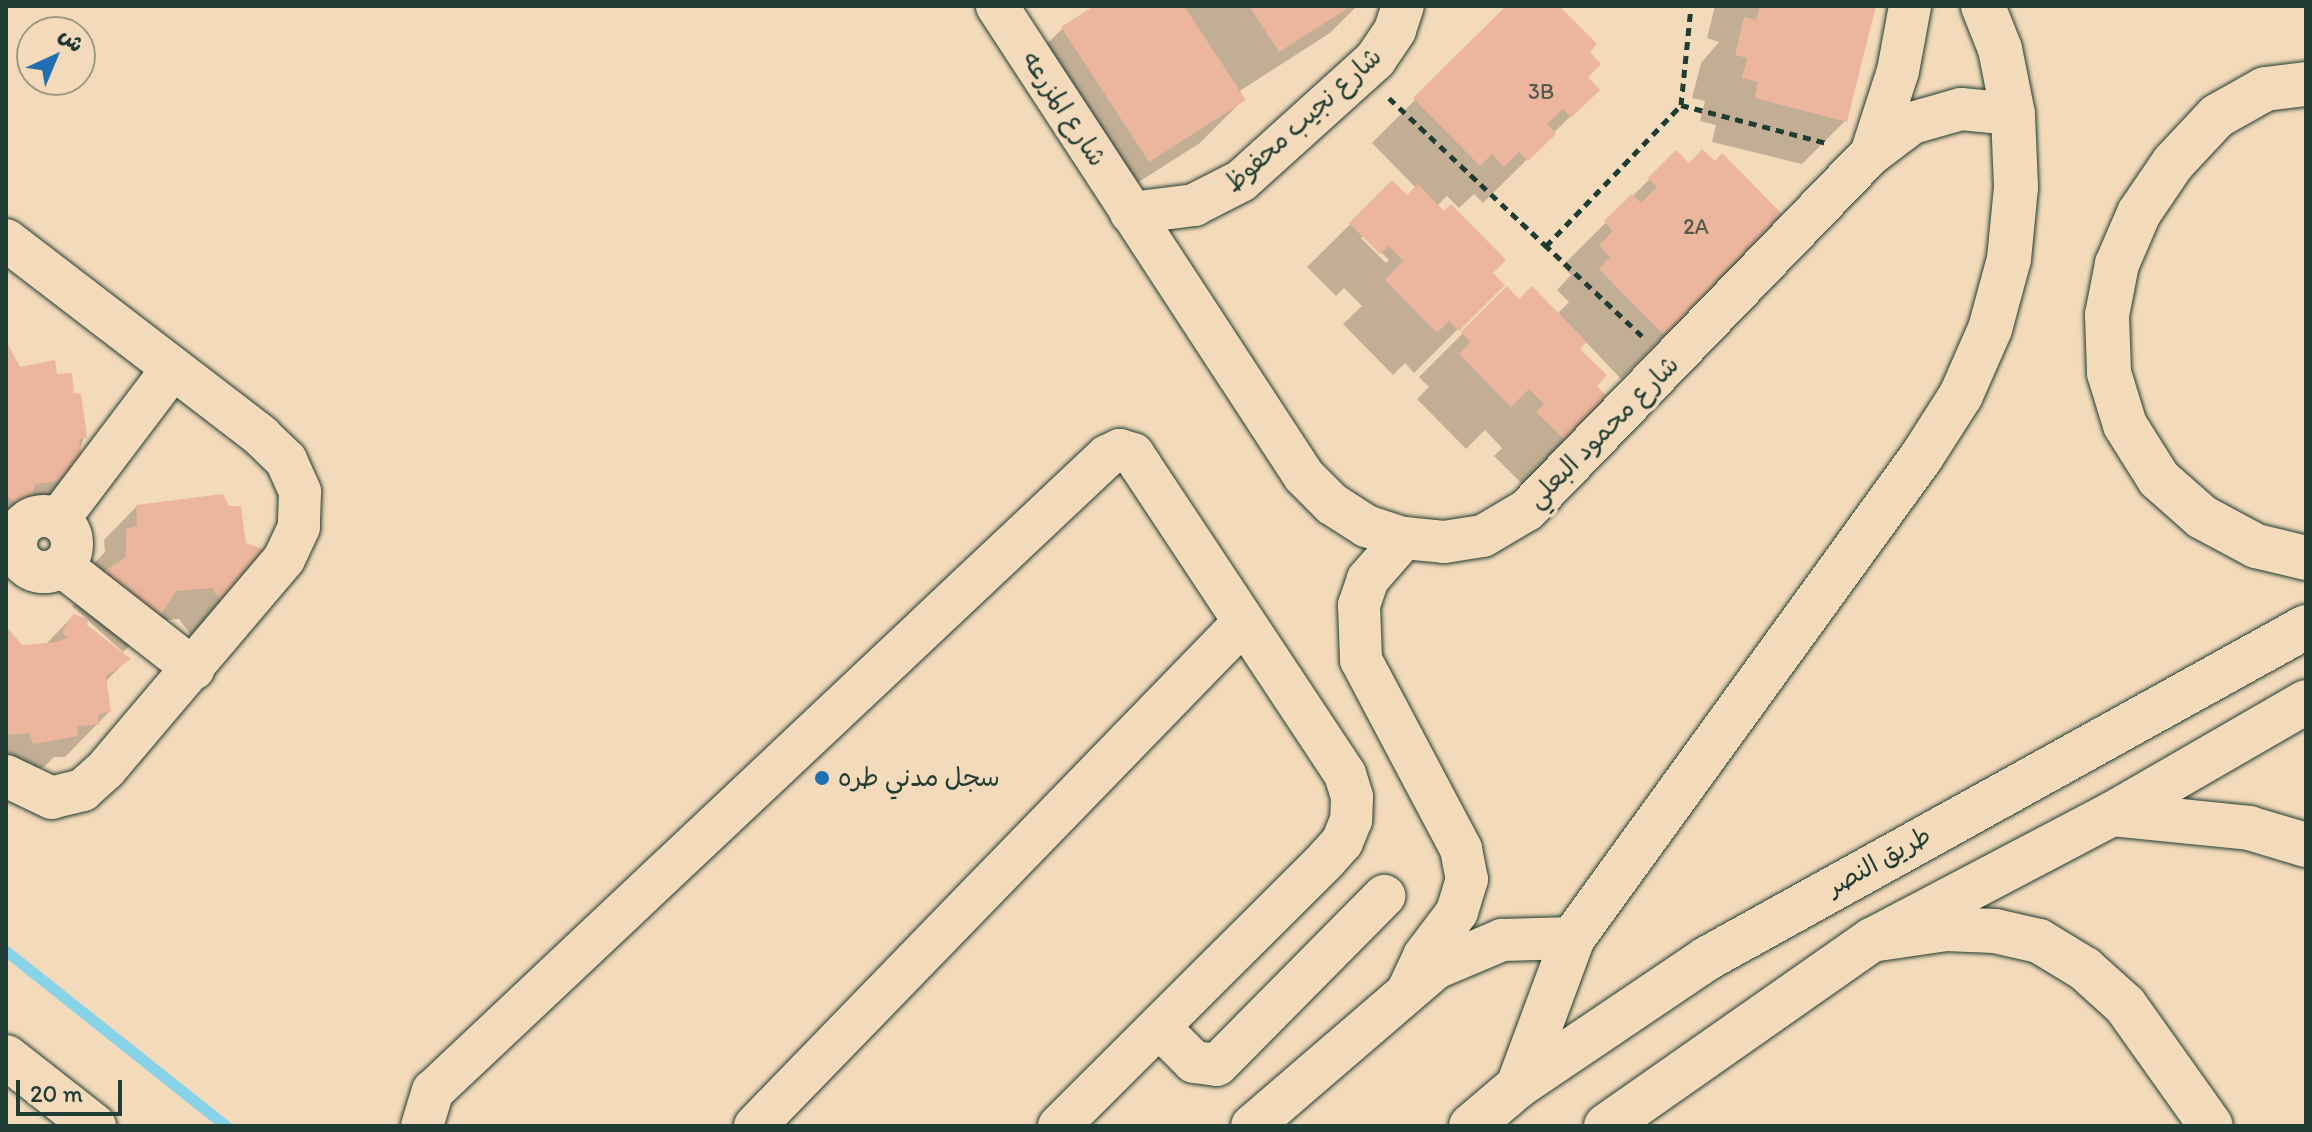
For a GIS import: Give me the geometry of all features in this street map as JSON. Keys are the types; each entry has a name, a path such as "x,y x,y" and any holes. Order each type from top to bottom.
{"main road":[{"path":"1518,1086 1573,938 1961,395 1990,329 2009,259 2016,187 2013,114 2000,49 1983,6"},
{"path":"2306,84 2265,89 2217,116 2173,163 2139,213 2117,264 2107,315 2109,373 2125,425 2159,479 2202,517 2256,546 2306,558"},
{"name":"طريق النصر","path":"1471,1126 1518,1086 1611,1020 1803,902 2306,627"},
{"path":"1606,1126 1872,940 2112,814 2306,702"},
{"path":"2112,814 2249,828 2306,845"},
{"path":"1872,940 1946,929 1995,931 2039,941 2085,969 2125,1005 2211,1126"},
{"path":"6,1057 94,1126"}],"street":[{"name":"شارع المزرعه","path":"997,6 1131,213"},
{"name":"شارع نجيب محفوظ","path":"1131,213 1173,211 1218,195 1387,46 1403,6"},
{"name":"شارع محمود البعلي","path":"1871,154 1898,71 1910,6"},
{"name":"شارع محمود البعلي","path":"1131,213 1304,476 1332,504 1366,526 1404,538 1444,542 1483,536 1527,510 1871,154 1912,123 1961,109 2013,114"},
{"path":"6,240 286,460 300,492 299,527 284,559 194,669 83,790 52,798 36,794 6,776"},
{"path":"58,520 172,369"},
{"path":"422,1126 433,1091 1107,456 1120,450 1133,454 1345,774 1352,797 1351,820 1334,851 1159,1027 1070,1122"},
{"path":"32,519 58,520 72,542 62,566 45,572 27,567 17,551 12,527 32,519"},
{"path":"1404,538 1368,579 1359,605 1361,660 1461,849 1467,879 1457,912 1424,956 1408,990"},
{"path":"62,566 194,669"},
{"path":"755,1126 1244,622"},
{"path":"1159,1027 1194,1062 1217,1065 1384,896"},
{"path":"1252,1126 1408,990 1463,953 1502,940 1573,938"}],"path":[{"path":"1546,246 1681,105 1691,6"},
{"path":"1361,71 1672,363"},
{"path":"1681,105 1871,154"}],"building":[{"path":"1094,6 1184,6 1246,100 1149,162 1061,27"},
{"path":"1249,6 1351,6 1279,52"},
{"path":"1506,6 1559,6 1597,44 1590,52 1601,64 1588,77 1600,90 1571,118 1563,109 1547,124 1556,134 1528,161 1519,152 1504,167 1492,154 1480,166 1413,98"},
{"path":"1760,6 1876,6 1847,122 1755,98 1758,82 1742,78 1747,58 1735,55 1744,17 1756,20"},
{"path":"1702,149 1715,161 1722,153 1786,218 1666,337 1599,269 1610,257 1599,245 1613,231 1604,221 1632,194 1641,203 1657,187 1648,178 1676,150 1689,163"},
{"path":"1392,180 1407,195 1418,184 1444,211 1451,204 1506,260 1493,273 1505,285 1459,331 1449,321 1437,333 1385,280 1403,261 1389,246 1380,254 1349,223"},
{"path":"1507,286 1519,299 1532,286 1587,342 1580,349 1607,375 1597,386 1611,401 1568,443 1536,412 1544,404 1529,389 1511,407 1459,354 1470,342 1461,332"},
{"path":"6,341 20,367 55,360 57,374 72,373 74,393 81,394 87,438 79,439 83,464 71,466 72,479 36,484 24,509 6,496"},
{"path":"223,494 229,506 241,506 246,543 273,553 230,614 212,588 176,591 156,622 103,572 126,557 126,529 137,526 136,505"},
{"path":"73,614 88,619 87,625 131,659 106,676 111,712 98,714 99,725 77,726 78,736 33,744 29,733 7,735 6,626 22,645 56,642 67,638 62,632"}],"waterway":[{"path":"6,951 226,1126"}],"place":[{"name":"سجل مدني طره","path":"822,778"}]}
